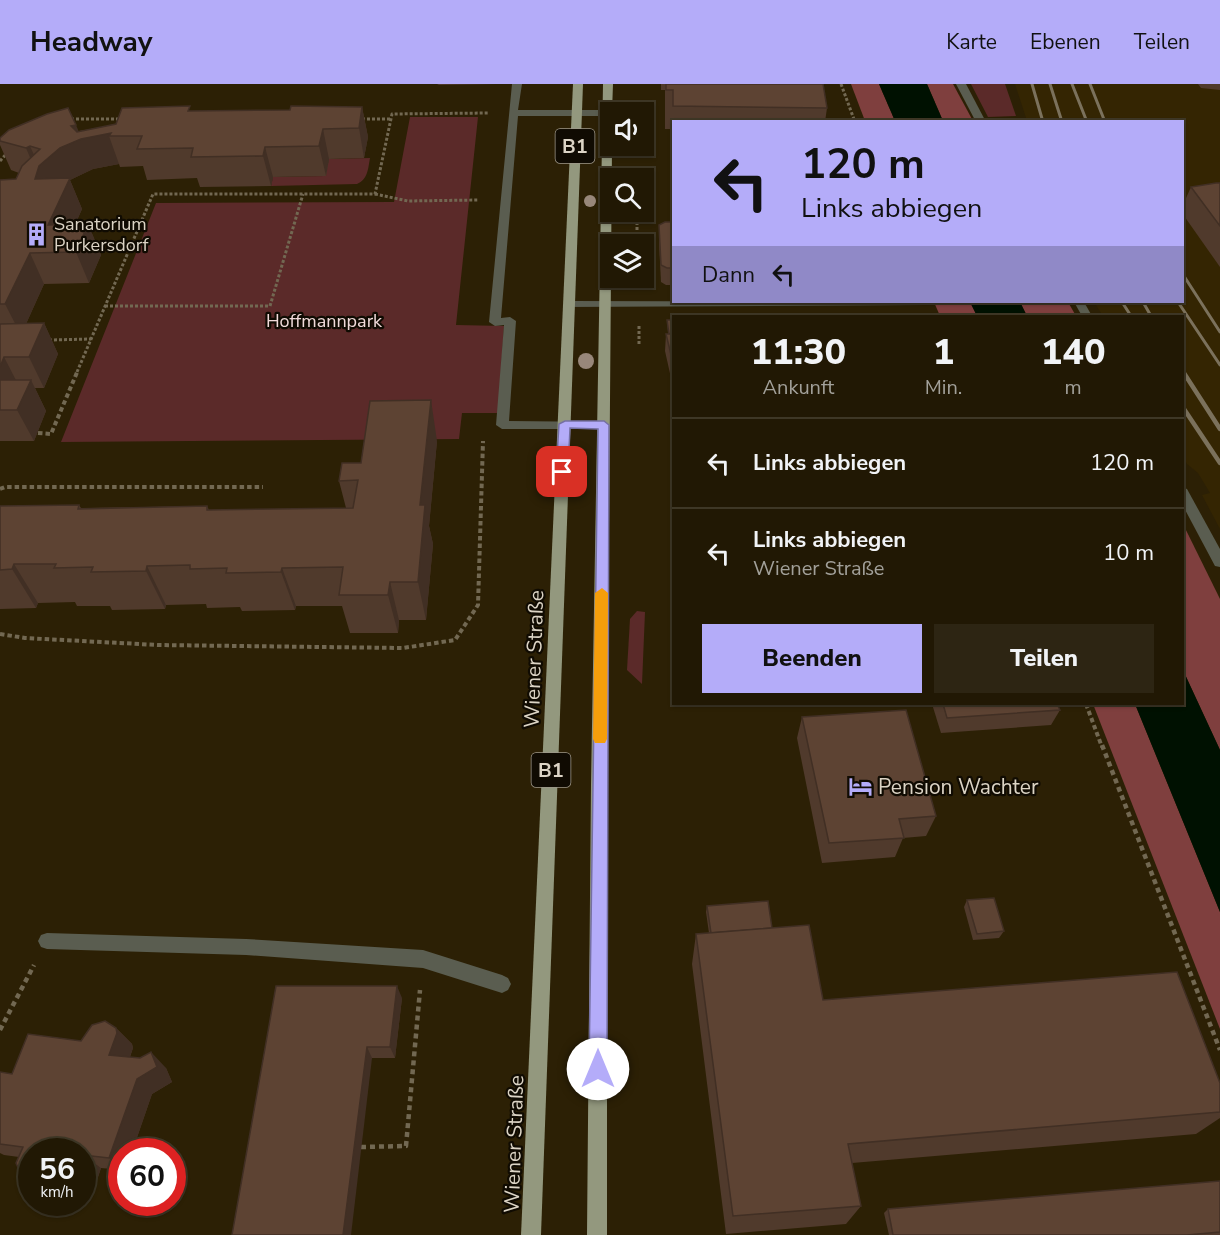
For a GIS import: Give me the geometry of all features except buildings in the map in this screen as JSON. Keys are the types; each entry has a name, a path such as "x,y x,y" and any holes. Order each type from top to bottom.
{"main road":[{"name":"Wiener Straße","path":"531,1235 578,84"},
{"name":"B1","path":"608,84 608,102"},
{"name":"B1","path":"597,1235 607,156"}],"street":[{"path":"517,84 495,322 510,321 502,425 604,425"},
{"path":"961,84 980,120"},
{"path":"513,113 600,113"},
{"path":"569,305 764,303"},
{"path":"1184,496 1220,562"},
{"path":"47,941 246,947 423,959 502,984"}],"path":[{"path":"840,84 854,120"},
{"path":"375,194 392,114 513,113"},
{"path":"69,119 129,119"},
{"path":"355,119 391,119"},
{"path":"0,161 11,148"},
{"path":"38,433 51,434 153,194 375,194 408,201 506,200"},
{"path":"105,306 270,306 303,194"},
{"path":"45,340 91,339"},
{"path":"0,634 25,638 158,645 402,648 455,640 478,605 485,426 502,425"},
{"path":"0,489 5,487 263,487"},
{"path":"1086,705 1220,1050"},
{"path":"0,1030 47,941"},
{"path":"361,1147 406,1146 423,959"}],"shaded area":[{"path":"851,84 879,84 895,120 865,120"},
{"path":"879,84 927,84 943,120 895,120"},
{"path":"927,84 953,84 972,120 943,120"},
{"path":"1015,84 1220,84 1220,529 1202,495 1210,493 1198,473 1184,459 1184,315 1102,315 1095,303 1184,303 1184,120 1027,120"},
{"path":"934,303 970,303 976,315 940,315"},
{"path":"970,303 1020,303 1026,315 976,315"},
{"path":"1020,303 1069,303 1075,315 1026,315"},
{"path":"1184,526 1220,599 1220,750 1184,672"},
{"path":"1184,672 1220,750 1220,912 1135,705 1184,705"},
{"path":"1093,705 1135,705 1220,912 1220,1029"}],"green space":[{"path":"971,84 1005,84 1016,116 988,117"},
{"name":"Hoffmannpark","path":"410,117 478,117 456,325 504,326 498,413 462,413 459,439 61,442 156,203 394,202"},
{"path":"370,158 365,176 357,184 271,186 273,177 325,176 329,159"},
{"path":"637,611 645,612 642,684 627,670 630,619"}],"railway":[{"path":"1032,84 1042,120"},
{"path":"1050,84 1061,120"},
{"path":"1072,84 1086,120"},
{"path":"1090,84 1104,120"},
{"path":"1184,276 1220,332"},
{"path":"1123,303 1130,315"},
{"path":"1144,303 1150,315"},
{"path":"1179,303 1220,365"},
{"path":"1184,373 1220,429"},
{"path":"1184,409 1220,463"}],"slow traffic":[{"path":"600,739 602,593"}],"place":[{"name":"Sanatorium Purkersdorf","path":"36,234"},
{"name":"Pension Wachter","path":"860,787"}],"route":[{"path":"562,472 565,424 604,425 598,1069"}]}
